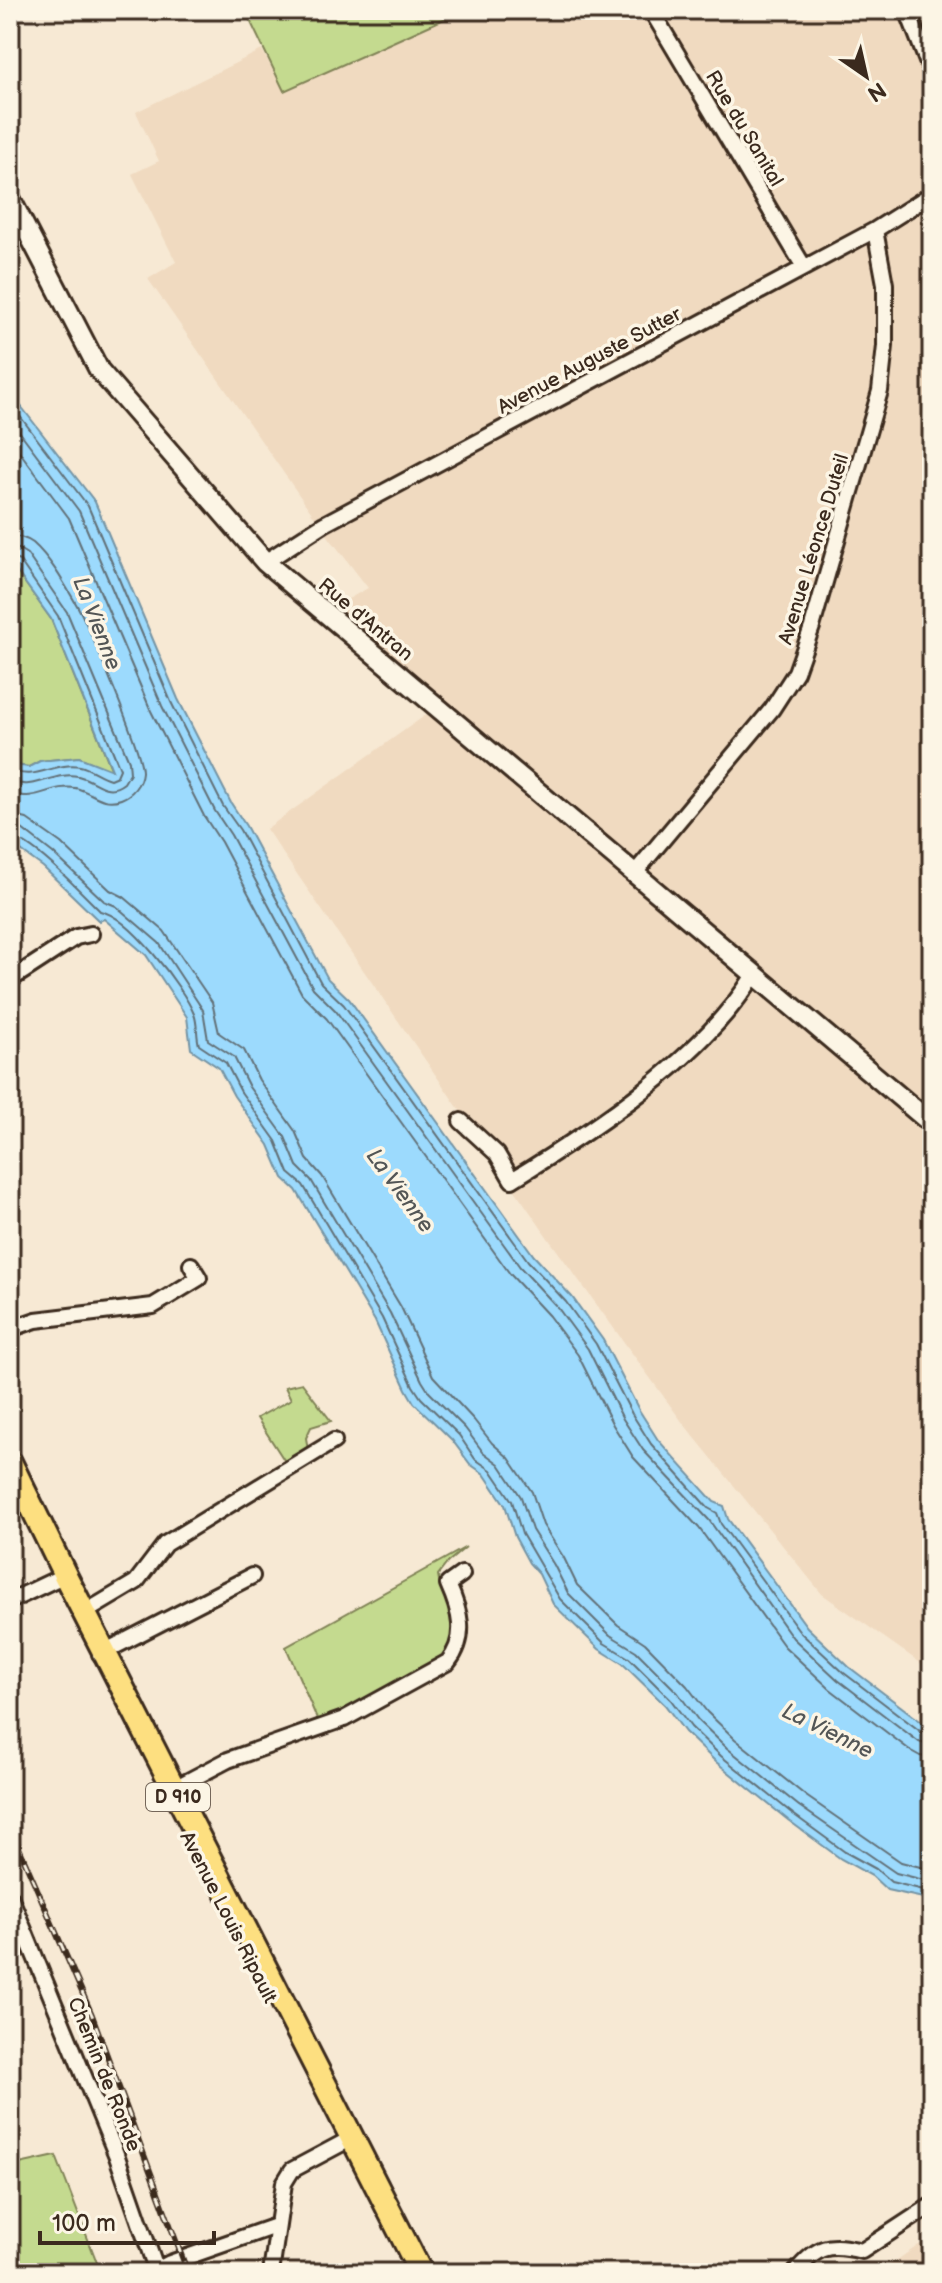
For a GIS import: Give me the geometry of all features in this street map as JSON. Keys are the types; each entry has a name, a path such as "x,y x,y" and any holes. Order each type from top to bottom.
{"main road":[{"name":"Avenue Louis Ripault","path":"10,1462 61,1578 84,1613 100,1654"},
{"name":"Avenue Louis Ripault","path":"10,1488 61,1578 346,2136"},
{"name":"D 910","path":"346,2136 411,2273"},
{"name":"D 910","path":"346,2136 421,2273"}],"street":[{"name":"Rue du Sanital","path":"651,10 804,267"},
{"path":"907,10 932,74"},
{"name":"Avenue Auguste Sutter","path":"265,562 324,524 875,230 932,194"},
{"name":"Rue d'Antran","path":"10,198 99,370 265,562 932,1124"},
{"name":"Avenue Léonce Duteil","path":"634,874 772,709 796,672 812,627 882,378 886,339 885,284 875,230"},
{"path":"10,980 76,937 91,934"},
{"path":"461,1121 497,1154 512,1180 581,1136 678,1061 730,1008 754,975"},
{"path":"10,1329 36,1320 159,1304 199,1278 191,1265"},
{"path":"84,1613 136,1582 165,1544 334,1441"},
{"path":"170,1791 228,1760 344,1719 448,1662 458,1650 461,1630 460,1610 448,1584 462,1574"},
{"path":"100,1654 252,1576"},
{"path":"10,1601 61,1578"},
{"name":"Chemin de Ronde","path":"10,1896 105,2127 153,2271"},
{"path":"271,2273 284,2183 292,2170 346,2136"},
{"path":"795,2273 817,2250 840,2246 862,2251 932,2205"},
{"path":"153,2271 278,2225"}],"shaded area":[{"path":"464,10 932,10 932,1671 822,1594 683,1423 548,1238 266,829 430,712 332,608 368,588 325,532 148,279 176,262 132,174 159,161 136,112 262,50 284,90"},
{"path":"932,2236 932,2273 878,2273"}],"green space":[{"path":"245,10 464,10 284,91"},
{"path":"10,562 51,619 112,771 79,757 40,761 29,767 10,759"},
{"path":"302,1383 331,1421 311,1427 306,1438 308,1450 286,1463 257,1418 291,1399 285,1387"},
{"path":"466,1547 438,1575 453,1623 452,1643 446,1654 343,1712 318,1721 286,1647"},
{"path":"56,2156 101,2273 10,2273 10,2166"}],"water":[{"name":"La Vienne","path":"10,392 95,502 178,699 328,979 349,999 534,1256 572,1297 603,1340 658,1440 714,1502 724,1506 728,1519 807,1627 849,1667 932,1730 932,1900 887,1890 872,1876 841,1859 788,1820 716,1762 623,1664 599,1649 553,1604 539,1574 529,1563 515,1537 505,1505 484,1474 470,1464 452,1440 414,1403 375,1321 296,1190 283,1178 269,1145 234,1096 219,1068 191,1049 187,1017 146,955 104,919 99,921 43,867 10,843 10,759 29,767 40,761 79,757 112,770 51,619 10,562"}],"railway":[{"path":"10,1827 92,2015 188,2273"}]}
